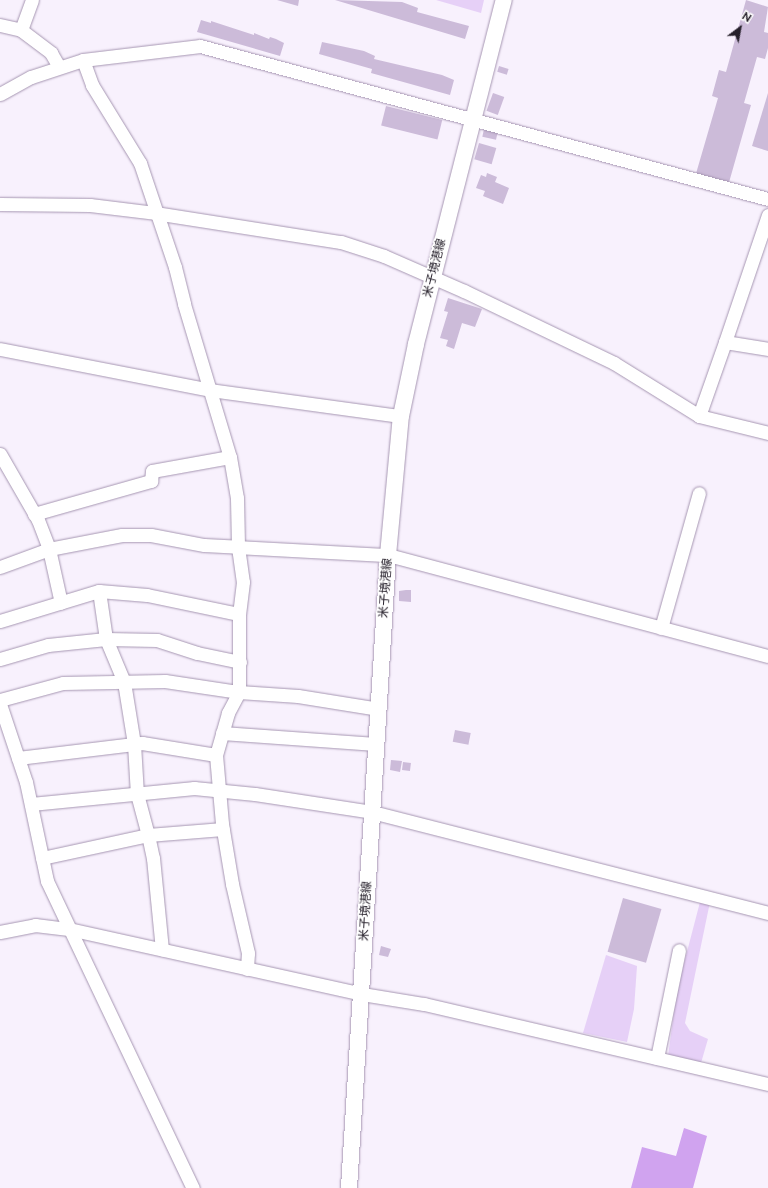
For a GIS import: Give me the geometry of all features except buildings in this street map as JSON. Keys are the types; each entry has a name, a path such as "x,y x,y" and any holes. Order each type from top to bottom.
{"main road":[{"name":"米子境港線","path":"349,1188 388,555 401,416 432,277 504,0"}],"street":[{"path":"21,30 32,0"},
{"path":"0,25 21,30 51,53 60,67"},
{"path":"0,94 32,77 83,60 200,46 768,199"},
{"path":"83,60 92,85 140,163 155,212 175,267 184,304 230,457 237,498 238,547 243,582 239,614 239,692 222,733 216,755 223,829 232,884 248,953 248,970"},
{"path":"0,204 90,205 155,212 341,242 384,256 432,277 614,363 699,416 767,430"},
{"path":"699,416 768,215"},
{"path":"725,342 768,349"},
{"path":"3,349 210,390 401,416"},
{"path":"0,454 34,514 49,549 61,603"},
{"path":"34,514 151,481 152,471 230,457"},
{"path":"661,628 699,493"},
{"path":"0,567 49,549 122,535 151,535 204,545 388,555 768,656"},
{"path":"0,621 99,592 147,595 239,614"},
{"path":"99,592 106,638 124,682 134,744 137,794 153,858 162,950"},
{"path":"0,659 48,645 106,638 157,640 197,653 240,662"},
{"path":"0,700 63,683 165,681 239,692 298,696 379,709"},
{"path":"0,704 18,758 31,804 47,881 193,1188"},
{"path":"222,733 376,744"},
{"path":"18,758 134,744 216,755"},
{"path":"31,804 194,788 219,790 372,812 768,913"},
{"path":"42,858 148,835 223,829"},
{"path":"0,932 35,925 69,928 248,970 362,994 424,1004 768,1084"},
{"path":"657,1058 679,950"}],"shaded area":[{"path":"436,0 484,0 481,13"},
{"path":"700,902 710,902 685,1023 690,1031 708,1039 701,1063 668,1056 677,990"},
{"path":"606,955 637,966 634,1009 627,1042 583,1033"},
{"path":"684,1128 707,1136 693,1188 631,1188 642,1147 676,1156"}]}
